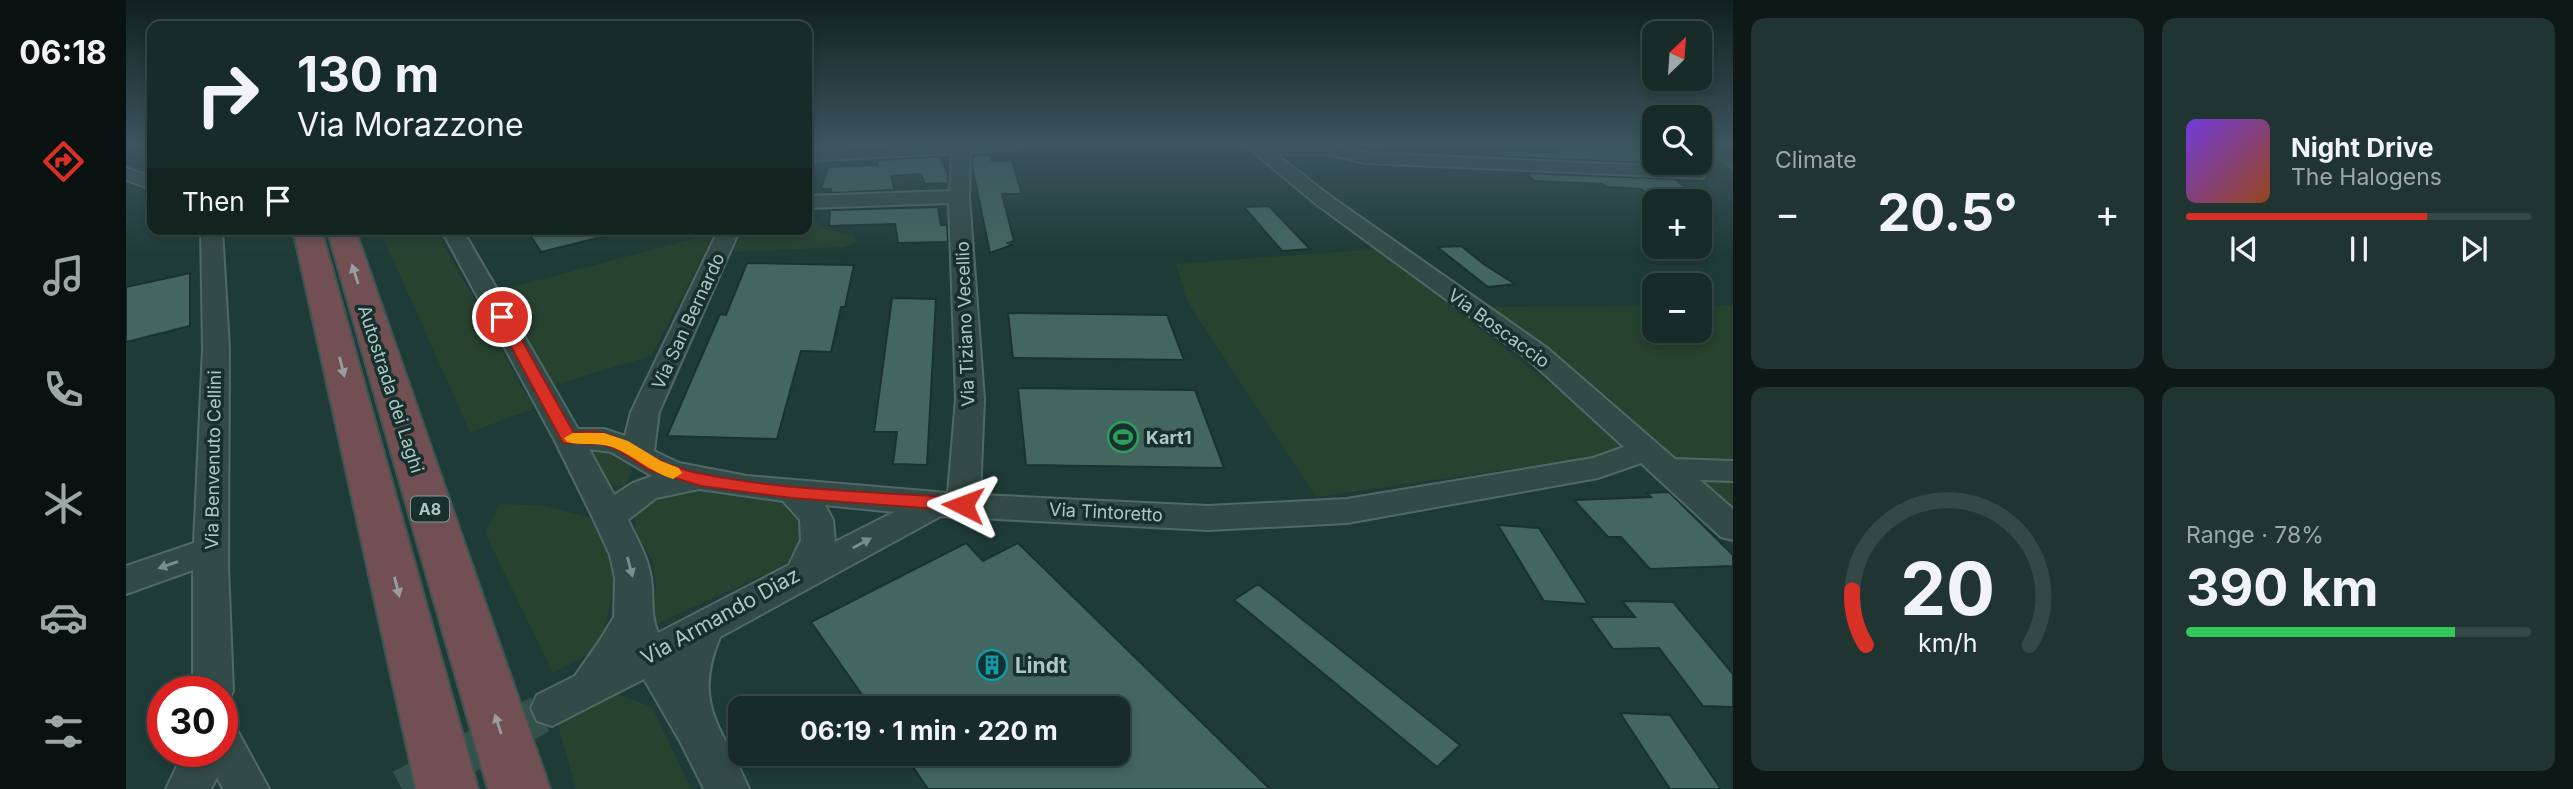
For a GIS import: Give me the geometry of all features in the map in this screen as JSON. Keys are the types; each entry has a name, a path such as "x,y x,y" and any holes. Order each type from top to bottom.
{"highway":[{"name":"Autostrada dei Laghi","path":"308,235 447,789"},
{"name":"Autostrada dei Laghi","path":"343,235 519,789"}],"street":[{"name":"Via Tiziano Vecellio","path":"950,504 970,399 960,181"},
{"name":"Via Boscaccio","path":"1298,181 1538,354 1733,528"},
{"path":"812,202 959,197"},
{"name":"Via Benvenuto Cellini","path":"211,235 216,438 211,550 214,676"},
{"path":"454,235 569,439 610,518 627,555 633,578 633,618 649,655 696,729 727,789"},
{"name":"Via San Bernardo","path":"639,454 645,412 727,235"},
{"name":"Via San Bernardo","path":"604,439 625,429 645,412"},
{"name":"Via Tintoretto","path":"569,439 604,439 639,454 655,466 701,480 791,492 1208,518 1348,511 1658,460"},
{"path":"1658,460 1733,471"},
{"path":"610,518 631,497 647,488 667,482 701,480"},
{"name":"Via Armando Diaz","path":"633,618 614,652 568,699 802,575 818,547 821,534 812,510 791,492"},
{"path":"802,575 950,504"},
{"path":"126,580 211,550"},
{"path":"696,729 689,707 689,662 707,625"},
{"path":"188,789 199,767"},
{"path":"235,767 247,789"}],"green space":[{"path":"812,213 815,214 819,227 854,236 856,242 843,247 733,252 740,235 812,235"},
{"path":"384,235 438,235 534,409 470,432"},
{"path":"714,235 651,356 551,386 501,290"},
{"path":"1378,249 1624,442 1614,454 1316,497 1187,301 1176,264"},
{"path":"1642,306 1642,343 1712,343 1712,306 1733,306 1733,463 1686,462 1665,454 1563,360 1483,307"},
{"path":"593,444 633,458 631,474 625,486 605,486 588,451"},
{"path":"1698,477 1733,479 1733,509"},
{"path":"692,484 779,499 800,516 801,539 791,562 657,624 648,616 656,587 653,562 636,532 635,506"},
{"path":"500,504 545,506 591,518 611,542 615,584 599,648 553,673 485,533"},
{"path":"606,690 652,707 691,789 576,789 555,715"}],"building":[{"path":"824,181 892,181 895,190 831,193 831,189 821,189"},
{"path":"924,181 948,181 948,183 925,184"},
{"path":"975,181 1018,181 1022,194 1002,194 1014,241 1008,243 1012,245 990,253"},
{"path":"1535,181 1677,181 1688,189 1642,190 1606,187 1602,184"},
{"path":"1269,206 1310,249 1282,251 1244,207"},
{"path":"938,207 941,225 947,225 948,242 898,243 895,224 829,226 830,210"},
{"path":"530,235 610,235 541,252"},
{"path":"1461,246 1515,284 1488,287 1437,247"},
{"path":"747,263 854,265 831,352 801,351 777,439 667,436 720,314 726,315"},
{"path":"190,273 190,326 126,342 126,287"},
{"path":"892,298 936,299 927,465 893,464 897,432 874,432"},
{"path":"1008,313 1167,315 1184,360 1013,358"},
{"path":"1018,388 1195,390 1224,468 1026,465"},
{"path":"1669,492 1733,555 1733,566 1650,569 1621,537 1608,537 1574,500 1651,497 1647,493"},
{"path":"1498,525 1539,528 1588,604 1544,601"},
{"name":"Lindt","path":"966,543 983,561 1018,543 1270,789 928,789 912,766 1130,766 1130,696 863,696 811,622"},
{"path":"1258,584 1460,745 1437,767 1234,600"},
{"path":"1622,601 1673,602 1733,674 1733,707 1703,706 1659,648 1613,649 1590,617 1635,617"},
{"path":"1620,713 1670,715 1721,789 1670,789"}],"tunnel":[{"path":"402,789 552,708"}],"slow traffic":[{"path":"573,438 604,439 622,445 655,466 673,473"}],"place":[{"name":"Kart1","path":"1123,437"},
{"name":"Lindt","path":"992,665"}],"route":[{"path":"502,317 569,439 604,439 639,454 655,466 701,480 791,492 963,505"}]}
